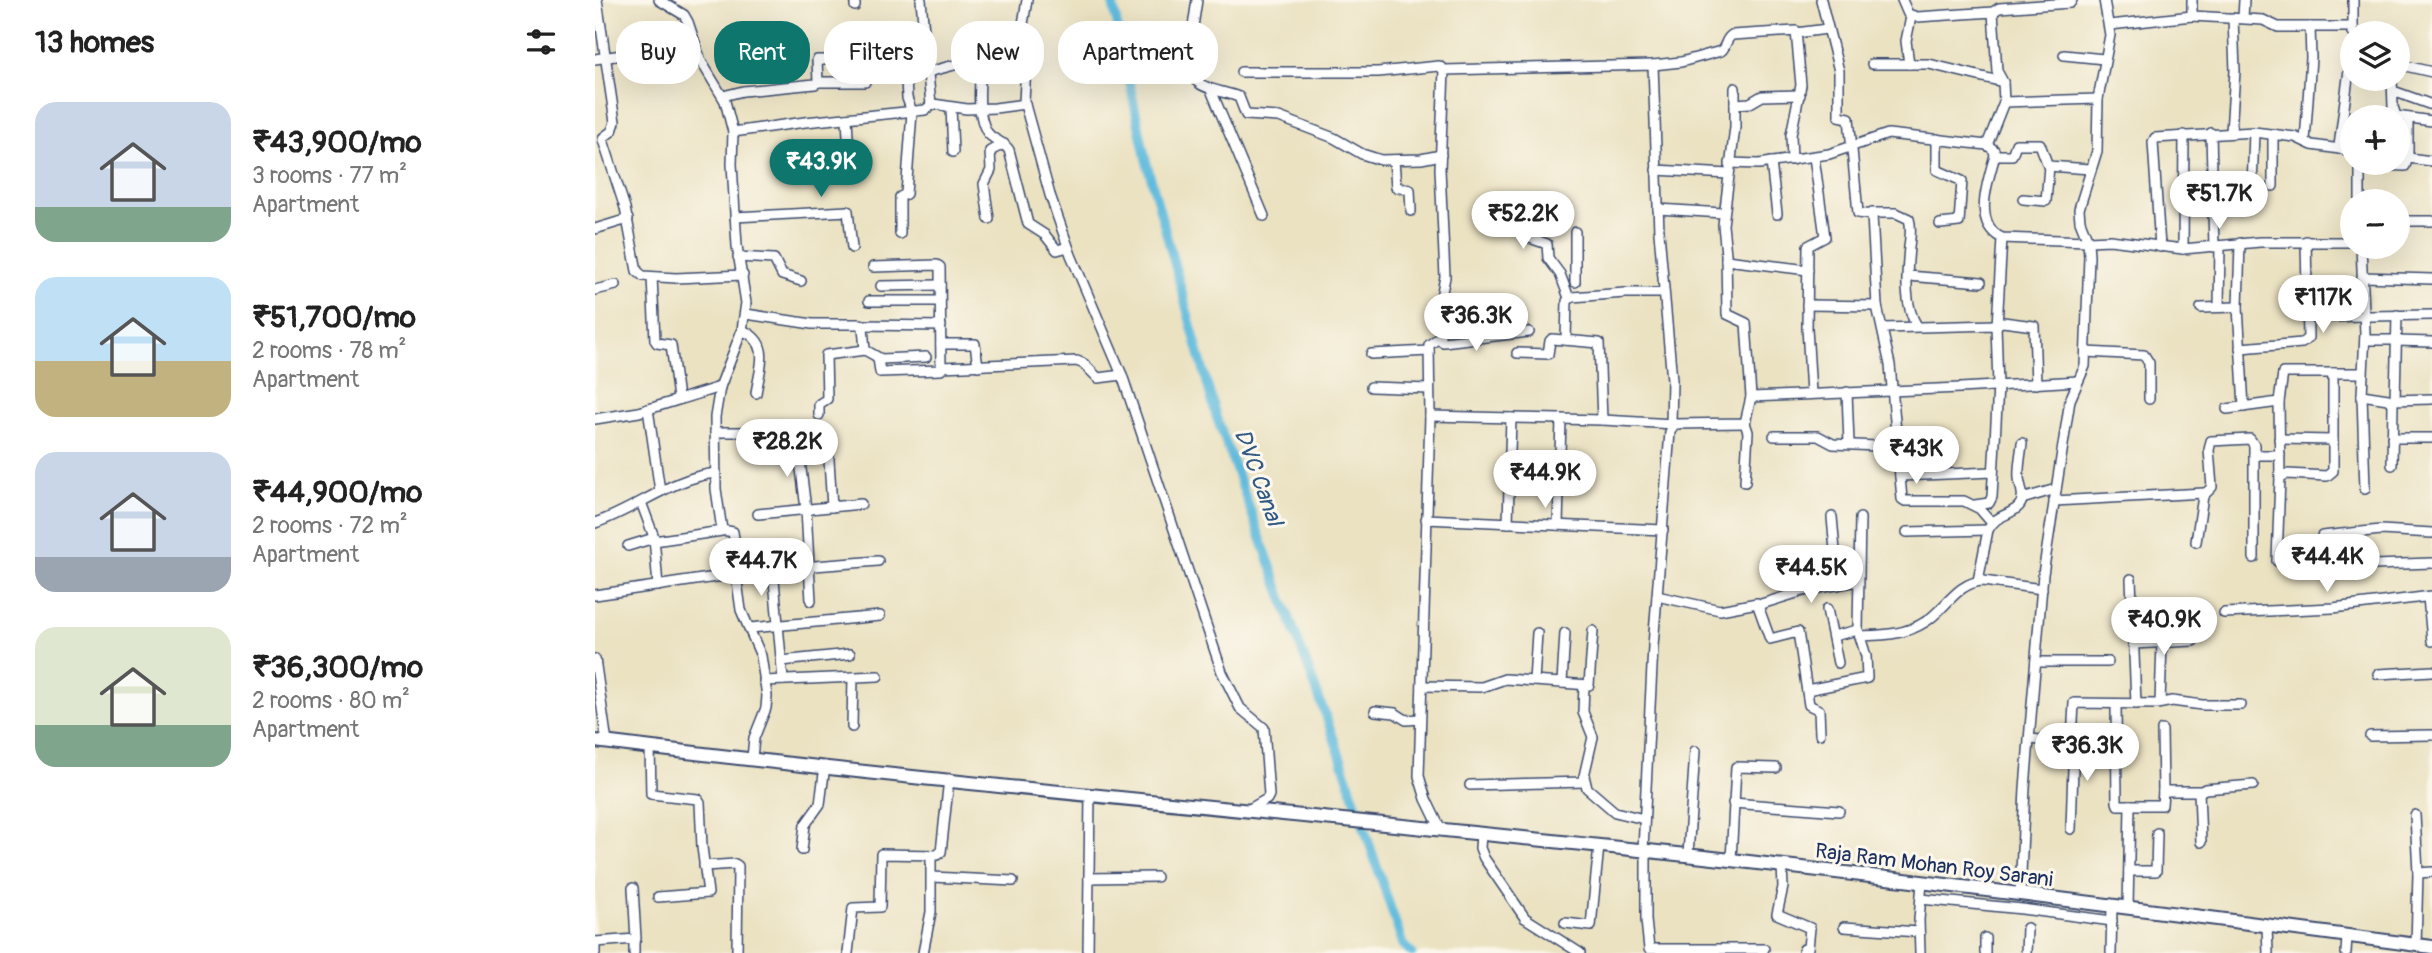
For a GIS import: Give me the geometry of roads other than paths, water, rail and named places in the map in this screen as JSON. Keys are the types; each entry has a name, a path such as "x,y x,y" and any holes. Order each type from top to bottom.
{"street":[{"path":"597,0 599,58 615,122 612,131 599,137 628,219 638,271 643,276 652,277 743,275"},
{"path":"659,0 684,15 686,21"},
{"path":"921,0 923,21"},
{"path":"1024,21 1027,0"},
{"path":"1197,0 1187,66 1189,72 1196,81 1211,90 1239,97 1246,115 1279,117 1381,160 1421,159 1441,155"},
{"path":"1821,0 1839,71 1839,116 1849,118 1858,213 1896,213 1909,219 1911,227 1908,276 1911,311 1917,326"},
{"path":"1902,0 1911,17 1906,41 1909,64"},
{"path":"1911,17 1995,7 2070,3 2072,0"},
{"path":"2020,894 2029,738 2042,589 2070,400 2085,366 2088,241 2082,231 2079,209 2097,151 2098,99 2110,35 2104,0"},
{"path":"2192,0 2192,16"},
{"path":"2243,18 2244,0"},
{"path":"2353,0 2353,21"},
{"path":"1987,145 2004,102 2003,82 1997,71 1995,7"},
{"path":"2110,25 2192,16 2263,19 2278,27 2340,29"},
{"path":"2231,132 2235,71 2233,18"},
{"path":"2305,141 2311,58 2310,27"},
{"path":"1241,72 1378,72 1439,66 1444,70 1653,65 1681,62 1721,51 1727,38 1732,35 1827,29"},
{"path":"1792,160 1791,135 1801,85 1796,33"},
{"path":"2064,55 2104,59"},
{"path":"700,58 723,96 733,132 732,164 738,257 745,288 746,314 720,387 715,432 716,489 722,531"},
{"path":"818,82 817,60 824,60"},
{"path":"1872,64 1938,66 2003,82"},
{"path":"1653,65 1658,209 1673,424 1670,432 1657,596 1644,819 1649,951 1764,949"},
{"path":"2410,67 2432,72"},
{"path":"1438,339 1445,277 1441,155 1444,70"},
{"path":"723,96 743,91 824,82"},
{"path":"900,234 900,197 906,195 912,112 906,84"},
{"path":"929,84 931,105"},
{"path":"981,84 981,109 988,134 1009,150 1028,224 1045,235 1055,249 1068,247"},
{"path":"1025,84 1025,104 1050,195 1068,247 1122,376 1222,673 1240,708 1264,728 1269,794 1267,799 1247,811"},
{"path":"1735,88 1729,174 1723,213 1727,315 1746,323 1751,397 1745,423 1748,432 1745,482"},
{"path":"1211,90 1264,216"},
{"path":"2394,105 2393,91 2432,105"},
{"path":"1735,104 1750,103 1762,96 1800,95"},
{"path":"2004,102 2098,99"},
{"path":"733,132 912,112 925,110 931,105 981,109 1025,104"},
{"path":"951,108 953,152"},
{"path":"847,118 850,174"},
{"path":"2410,118 2432,121"},
{"path":"2252,188 2254,132"},
{"path":"2160,247 2153,142 2160,136 2254,132 2301,138 2312,145 2340,149"},
{"path":"2211,133 2219,307"},
{"path":"1730,163 1814,157 1888,134 1987,145 1994,150 1995,155 1984,200 1984,211 1992,230 2002,238 2110,240 2183,249 2240,243 2340,242"},
{"path":"2273,134 2273,186"},
{"path":"2183,249 2184,135"},
{"path":"1937,139 1937,170 1962,181 1959,222 1940,224"},
{"path":"989,219 984,182 992,170 991,150 1004,144"},
{"path":"1995,155 2012,155 2016,144 2040,144 2049,166 2046,201 2023,199"},
{"path":"1811,393 1807,305 1808,246 1825,237 1814,157"},
{"path":"2410,158 2432,161"},
{"path":"1394,160 1396,187 1410,190 1411,212"},
{"path":"1771,162 1777,214"},
{"path":"2049,166 2090,169"},
{"path":"1657,170 1729,174"},
{"path":"1658,209 1723,213"},
{"path":"736,217 848,211 852,248"},
{"path":"1871,213 1876,256 1877,306 1892,390 1902,499 1905,501 1964,501 1975,505 1992,501 1997,386 1996,324 2002,238"},
{"path":"595,229 628,219"},
{"path":"2410,221 2432,221"},
{"path":"1525,230 1527,237 1547,244 1548,258 1557,267 1569,298 1566,340"},
{"path":"1574,282 1575,232"},
{"path":"2240,348 2302,343 2308,338 2306,241"},
{"path":"2240,243 2238,307 2244,407"},
{"path":"738,257 774,259 784,276 800,281"},
{"path":"2361,259 2365,340 2362,373 2365,489"},
{"path":"1726,260 1808,270"},
{"path":"873,267 940,267 941,367"},
{"path":"1908,276 1980,282"},
{"path":"652,277 655,340 657,343 671,345 678,398"},
{"path":"2362,277 2432,279"},
{"path":"595,290 616,285"},
{"path":"881,286 940,285"},
{"path":"1569,298 1615,293 1663,293"},
{"path":"869,301 940,301"},
{"path":"1807,305 1877,306"},
{"path":"2201,308 2238,307"},
{"path":"746,314 812,324 941,326"},
{"path":"2392,465 2397,315"},
{"path":"2308,317 2432,315"},
{"path":"1883,328 1996,324 2034,326 2036,384"},
{"path":"862,325 865,350"},
{"path":"742,330 756,338 762,349 756,393"},
{"path":"1438,339 1443,342 1529,332"},
{"path":"1436,829 1419,776 1430,416 1429,343 1438,339"},
{"path":"1517,353 1548,354 1551,340 1600,344 1601,420"},
{"path":"2365,340 2432,342"},
{"path":"941,344 975,344 978,366"},
{"path":"819,415 819,404 827,399 826,355 865,350 879,358 926,357"},
{"path":"1371,354 1429,351"},
{"path":"2086,352 2144,355 2149,363 2149,399"},
{"path":"879,358 880,372 1077,361 1098,378 1122,376"},
{"path":"2277,561 2279,402 2283,373 2362,373"},
{"path":"2280,477 2287,474 2330,475 2333,471 2333,373"},
{"path":"1751,397 2078,381"},
{"path":"595,419 648,409 720,387"},
{"path":"1371,387 1429,389"},
{"path":"1847,392 1849,444"},
{"path":"2362,395 2393,400 2432,399"},
{"path":"2227,409 2279,402"},
{"path":"648,409 660,491"},
{"path":"1430,416 1673,424 1745,423"},
{"path":"1508,523 1511,418"},
{"path":"1557,525 1561,419"},
{"path":"715,432 788,432"},
{"path":"1775,436 1818,436 1829,443 1898,447"},
{"path":"2392,438 2432,438"},
{"path":"2055,501 2204,493 2212,487 2209,450 2211,441 2250,439 2254,445 2254,558"},
{"path":"2279,439 2333,440"},
{"path":"1978,581 1990,526 2000,516 2018,507 2022,499 2019,475 2022,443"},
{"path":"798,445 806,509 811,601"},
{"path":"828,445 832,507"},
{"path":"2254,455 2280,455"},
{"path":"1900,476 1993,472"},
{"path":"595,523 613,517 660,491 695,476 716,473"},
{"path":"2022,499 2056,489"},
{"path":"2196,542 2204,493"},
{"path":"641,502 654,540 658,586"},
{"path":"758,514 861,504"},
{"path":"1975,505 1990,526"},
{"path":"1832,517 1839,584"},
{"path":"1807,690 1867,678 1866,656 1859,633 1860,518"},
{"path":"1426,519 1663,530"},
{"path":"1907,532 1990,526"},
{"path":"2322,536 2381,530 2432,533"},
{"path":"628,546 654,540 722,531 733,532 741,610 761,656 767,708 754,738 752,758"},
{"path":"595,595 738,573 878,561"},
{"path":"2315,567 2432,563"},
{"path":"773,569 783,680"},
{"path":"2131,579 2136,704"},
{"path":"1657,596 1720,610 1756,603 1758,605 1790,594 1858,581"},
{"path":"1833,636 1859,633 1891,635 1918,626 1935,616 1952,596 1978,581 2042,589"},
{"path":"2224,613 2333,608 2430,596 2432,641"},
{"path":"1758,605 1769,639 1796,632 1798,634 1809,706 1819,709 1820,734"},
{"path":"1827,610 1838,663"},
{"path":"750,628 880,616"},
{"path":"1422,686 1482,687 1505,679 1590,684 1593,631"},
{"path":"1534,681 1537,633"},
{"path":"1562,683 1565,633"},
{"path":"2133,644 2193,641"},
{"path":"2161,704 2162,643"},
{"path":"781,661 850,654"},
{"path":"595,659 601,742"},
{"path":"2036,662 2108,663"},
{"path":"2378,674 2432,671"},
{"path":"764,681 878,676"},
{"path":"852,727 853,677"},
{"path":"1584,685 1583,712 1593,737 1585,782 1590,792 1615,812 1644,819"},
{"path":"2071,829 2074,704 2161,704 2172,701 2202,705 2241,705"},
{"path":"2116,704 2118,805 2162,805 2162,730"},
{"path":"1375,711 1395,713 1406,719 1420,719"},
{"path":"2370,736 2432,735"},
{"path":"2029,738 2069,742 2074,737"},
{"name":"Raja Ram Mohan Roy Sarani","path":"601,742 1291,816 1644,850 2020,894 2432,947"},
{"path":"650,747 651,794 698,799 700,802 708,894 658,897"},
{"path":"1688,855 1695,751"},
{"path":"802,850 805,825 820,804 825,766"},
{"path":"1731,860 1736,767 1776,768"},
{"path":"848,953 853,908 880,907 881,854 931,855 941,852 949,779"},
{"path":"1470,785 1585,782"},
{"path":"2163,792 2200,792 2205,789 2253,785"},
{"path":"2200,792 2201,842"},
{"path":"1089,953 1090,794"},
{"path":"1733,803 1839,811"},
{"path":"2128,908 2130,805"},
{"path":"2415,815 2418,873 2416,945"},
{"path":"2129,871 2156,871 2157,833"},
{"path":"1481,834 1480,848 1484,858 1525,918 1580,953"},
{"path":"1565,923 1591,926 1599,846"},
{"path":"923,953 931,912 931,855"},
{"path":"704,866 738,866 737,953"},
{"path":"1782,866 1783,887 1777,915 1810,928 1808,948 1804,948 1803,953"},
{"path":"2418,873 2432,873"},
{"path":"932,877 1013,881"},
{"path":"1089,878 1156,877"},
{"path":"1920,953 1922,883"},
{"path":"633,888 636,937 634,953"},
{"path":"1921,899 2112,921"},
{"path":"2111,953 2112,906"},
{"path":"2267,926 2268,953"},
{"path":"1845,927 1919,932"},
{"path":"2025,953 2027,928"},
{"path":"2346,953 2347,936"},
{"path":"1985,953 1986,938"},
{"path":"596,953 595,942 634,940"},
{"path":"2431,953 2432,947"}],"waterway":[{"name":"DVC Canal","path":"1112,0 1146,160 1216,416 1341,758 1403,945 1412,953"}]}
